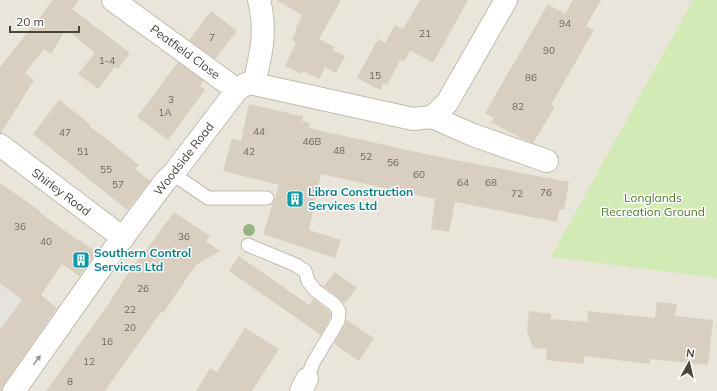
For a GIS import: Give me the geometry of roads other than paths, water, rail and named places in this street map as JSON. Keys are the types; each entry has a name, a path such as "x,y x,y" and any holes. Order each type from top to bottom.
{"street":[{"name":"Peatfield Close","path":"113,0 246,87"},
{"path":"259,0 262,12 263,36 260,59 246,87 413,119 432,117 473,135 548,161"},
{"path":"432,117 447,103 506,0"},
{"name":"Woodside Road","path":"14,391 166,180 173,174 246,87"},
{"name":"Shirley Road","path":"0,145 123,238"}],"lane":[{"path":"173,174 208,198 267,198"},
{"path":"248,245 296,265 304,271 308,281 315,290 334,304 339,311 338,321 313,363 304,385"}],"place":[{"name":"Libra Construction Services Ltd","path":"295,199"},
{"name":"Southern Control Services Ltd","path":"81,260"}],"park label":[{"name":"Longlands Recreation Ground","path":"653,205"}]}
